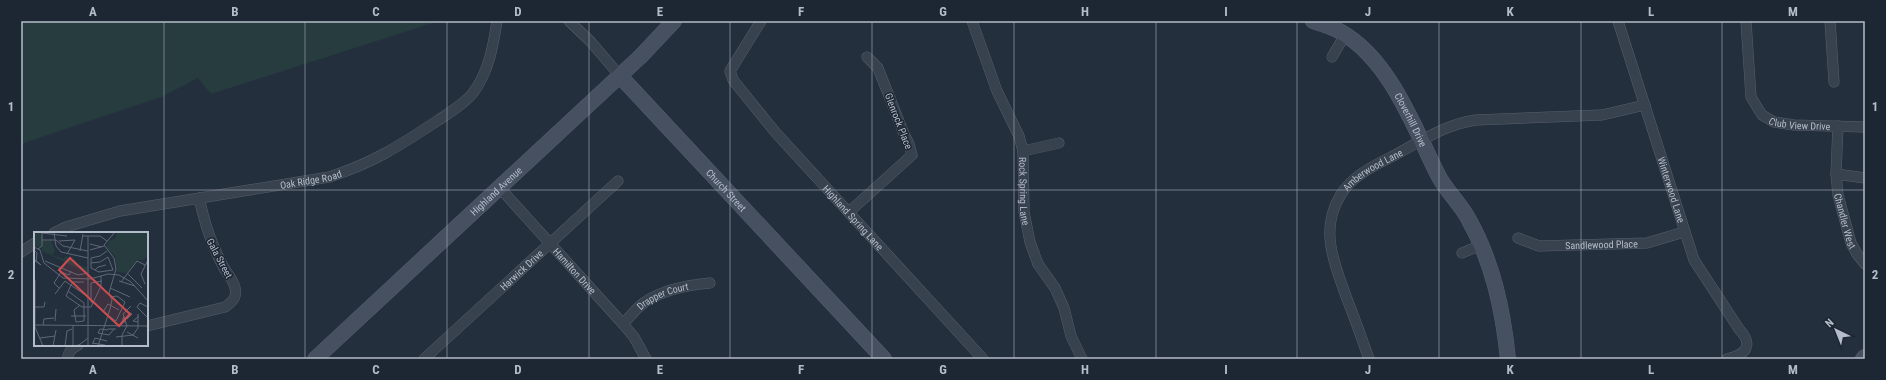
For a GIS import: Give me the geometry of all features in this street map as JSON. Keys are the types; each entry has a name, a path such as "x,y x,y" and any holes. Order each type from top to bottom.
{"main road":[{"name":"Highland Avenue","path":"314,359 620,76 658,40 674,21"},
{"name":"Cloverhill Drive","path":"1313,21 1345,35 1358,44 1378,64 1422,141 1439,177 1469,219 1481,246 1499,295 1505,327 1508,359"},
{"name":"Church Street","path":"620,76 884,359"}],"street":[{"name":"Oak Ridge Road","path":"56,232 66,227 120,211 329,176 359,167 383,156 458,106 472,93 483,76 492,55 497,21"},
{"name":"Church Street","path":"569,21 591,42 620,76"},
{"name":"Highland Spring Lane","path":"762,21 730,71 733,80 776,134 983,359"},
{"name":"Rock Spring Lane","path":"972,21 997,91 1019,136 1023,151 1024,212 1030,242 1038,264 1055,288 1064,308 1071,336 1082,359"},
{"name":"Winterwood Lane","path":"1618,21 1694,260 1747,341 1746,348 1742,354 1727,359"},
{"name":"Club View Drive","path":"1746,21 1751,97 1762,115 1774,122 1794,125 1865,127"},
{"path":"1830,21 1834,82"},
{"path":"1332,57 1345,35"},
{"name":"Glenrock Place","path":"849,212 912,155 910,144 904,134 878,68 867,57"},
{"name":"Amberwood Lane","path":"1369,359 1332,255 1329,233 1332,217 1340,196 1354,180 1372,166 1443,129 1461,122 1476,120 1602,115 1645,105"},
{"name":"Chandler West","path":"1838,126 1836,174 1838,195 1848,236 1857,254 1865,264"},
{"path":"1023,151 1059,143"},
{"path":"1836,174 1865,178"},
{"name":"Harwick Drive","path":"424,359 618,181"},
{"name":"Hamilton Drive","path":"499,187 623,324 634,337 646,359"},
{"name":"Gala Street","path":"148,326 225,307 231,303 235,296 234,284 215,251 208,234 199,198"},
{"name":"Sandlewood Place","path":"1518,238 1539,246 1647,243 1684,232"},
{"path":"21,252 34,244"},
{"path":"1462,253 1481,246"},
{"name":"Drapper Court","path":"623,324 644,303 659,294 686,285 710,283"},
{"path":"68,359 68,356 73,348 76,346"}],"green space":[{"path":"21,21 439,21 211,94 198,78 161,97 21,144"}]}
